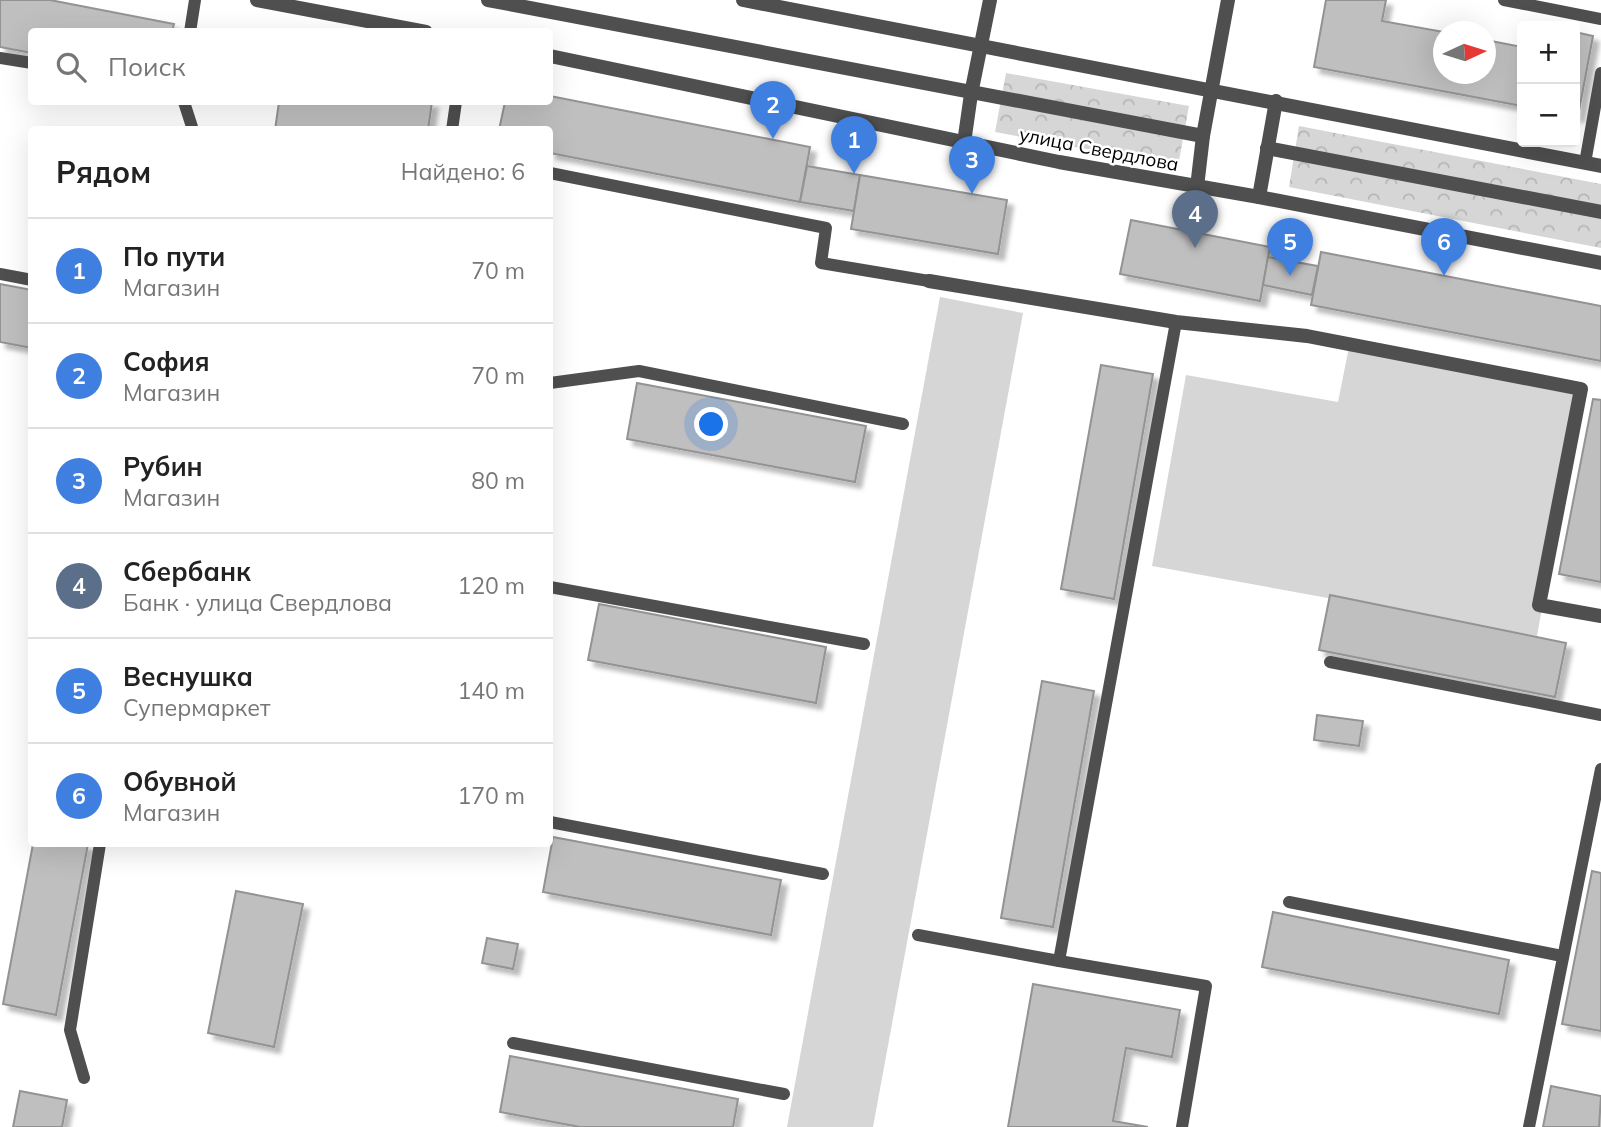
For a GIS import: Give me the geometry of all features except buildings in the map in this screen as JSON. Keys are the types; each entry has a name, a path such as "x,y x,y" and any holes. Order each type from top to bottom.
{"street":[{"path":"257,0 405,28"},
{"path":"488,0 1203,136"},
{"path":"743,0 1601,166"},
{"path":"964,143 990,0"},
{"path":"1198,187 1203,136 1228,0"},
{"name":"улица Свердлова","path":"553,57 964,143 1601,263"},
{"path":"1259,197 1276,101"},
{"path":"1267,148 1601,212"},
{"path":"929,281 1176,322 1307,336 1581,389 1539,605 1601,616"}],"lane":[{"path":"191,28 195,0"},
{"path":"1504,0 1601,19"},
{"path":"0,58 28,63"},
{"path":"1585,163 1601,73"},
{"path":"185,105 192,126"},
{"path":"453,126 456,105"},
{"path":"553,174 826,228 821,263 929,281"},
{"path":"0,274 28,279"},
{"path":"1059,961 1176,322"},
{"path":"553,383 639,371 903,424"},
{"path":"553,588 864,644"},
{"path":"1329,662 1601,715"},
{"path":"1529,1127 1562,956 1595,832 1601,769"},
{"path":"553,823 823,874"},
{"path":"84,1078 70,1030 100,847"},
{"path":"1289,902 1562,956"},
{"path":"918,935 1206,986 1182,1127"},
{"path":"513,1043 784,1094"}],"green space":[{"path":"1006,73 1189,106 1178,166 995,132"},
{"path":"1299,126 1601,184 1601,248 1289,187"},
{"path":"940,297 1023,313 873,1127 787,1127"},
{"path":"1349,347 1581,389 1537,636 1152,566 1186,375 1338,402"}],"place":[{"name":"София","path":"773,139"},
{"name":"По пути","path":"854,174"},
{"name":"Рубин","path":"972,194"},
{"name":"Сбербанк","path":"1195,248"},
{"name":"Веснушка","path":"1290,276"},
{"name":"Обувной","path":"1444,276"}]}
